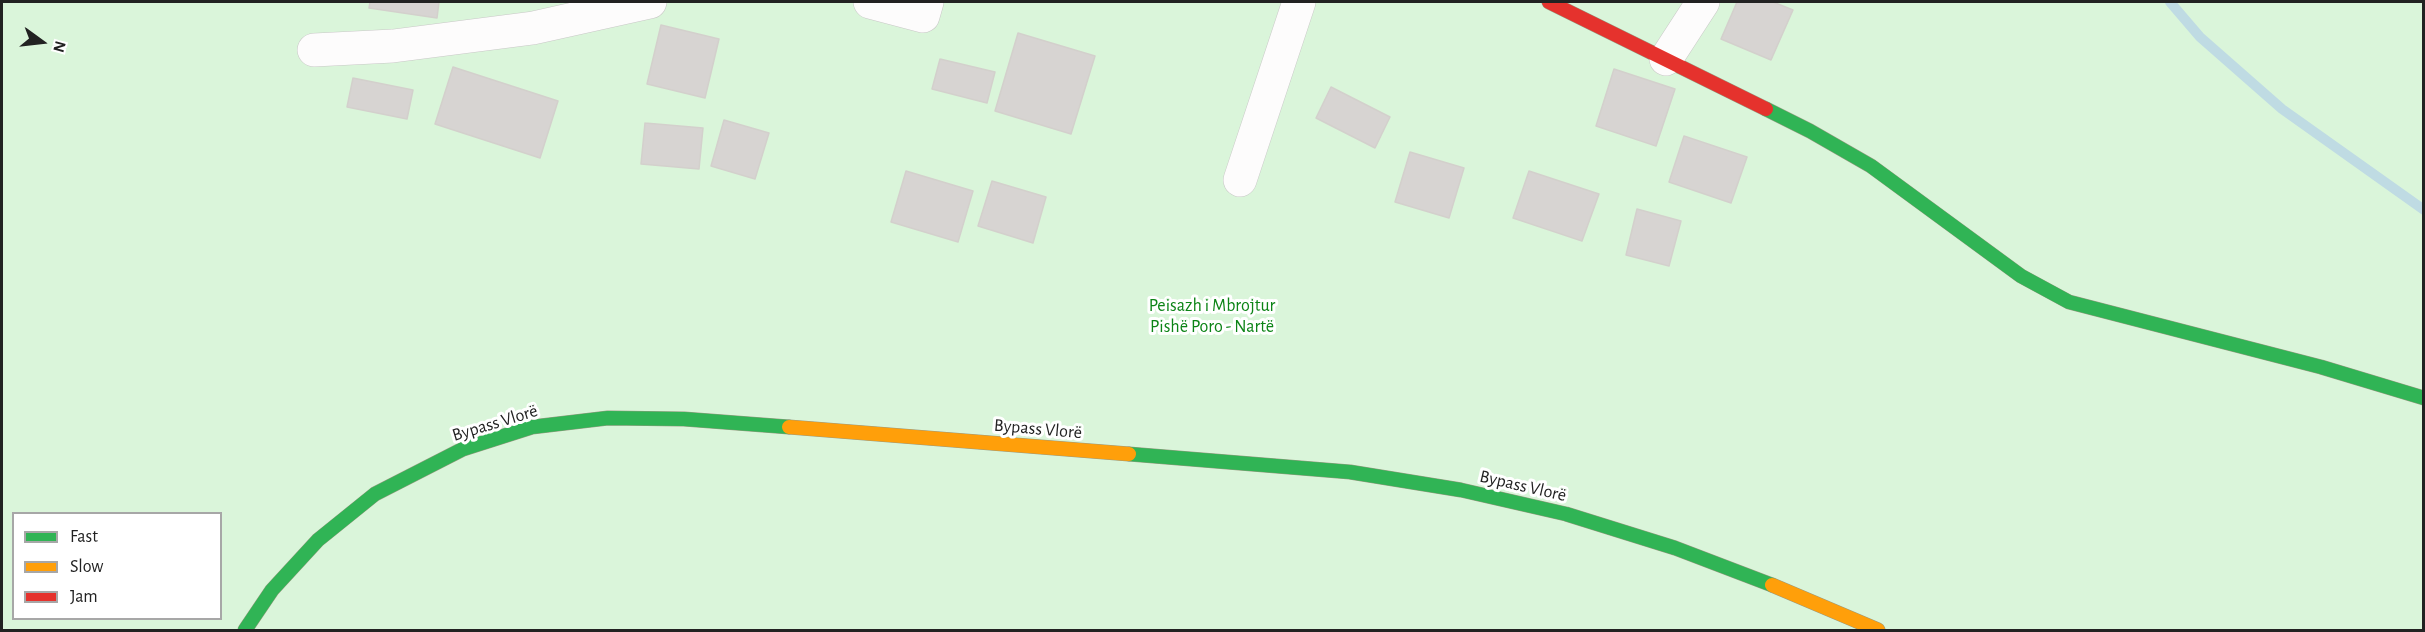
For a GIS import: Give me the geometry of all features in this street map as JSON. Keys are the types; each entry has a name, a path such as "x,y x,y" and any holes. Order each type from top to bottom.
{"main road":[{"path":"1549,2 1809,131 1871,166 2020,276 2069,302 2321,367 2424,398"},
{"name":"Bypass Vlorë","path":"245,630 272,590 318,540 375,494 463,448 532,427 608,418 684,418 1350,472 1461,490 1566,514 1675,548 1797,595 1878,630"}],"street":[{"path":"314,50 393,46 533,28 650,2"},
{"path":"870,2 923,16 927,2"},
{"path":"1240,180 1299,2"},
{"path":"1666,59 1702,2"}],"green space":[{"name":"Peisazh i Mbrojtur Pishë Poro - Nartë","path":"2,2 2423,2 2423,630 2,630"}],"building":[{"path":"370,2 439,2 437,18 369,8"},
{"path":"1737,2 1773,2 1793,10 1771,60 1721,39"},
{"path":"661,25 719,39 705,98 647,84"},
{"path":"1018,33 1095,56 1071,134 995,111"},
{"path":"940,59 995,72 987,103 932,89"},
{"path":"453,67 558,101 540,158 435,124"},
{"path":"1614,69 1675,89 1656,146 1596,126"},
{"path":"353,78 413,90 407,119 347,107"},
{"path":"1331,87 1390,117 1375,148 1316,118"},
{"path":"724,120 769,133 755,179 711,166"},
{"path":"645,123 703,128 699,169 641,164"},
{"path":"1684,136 1747,157 1731,203 1669,182"},
{"path":"1410,152 1464,168 1449,218 1395,202"},
{"path":"906,171 973,191 958,242 891,222"},
{"path":"1529,171 1599,194 1582,241 1513,218"},
{"path":"992,181 1046,197 1033,243 978,226"},
{"path":"1637,209 1681,221 1669,266 1626,255"}],"waterway":[{"path":"2170,2 2200,37 2282,109 2424,210"}],"traffic: fast":[{"path":"1766,109 1871,166 2021,276 2069,302 2321,367 2424,398"},
{"path":"245,630 272,590 318,540 375,494 463,449 532,427 608,418 684,419 789,427"},
{"path":"1129,454 1350,472 1461,490 1566,514 1675,548 1772,585"}],"traffic: slow":[{"path":"789,427 1129,454"},
{"path":"1772,585 1878,630"}],"traffic: jam":[{"path":"1549,2 1766,109"}]}
